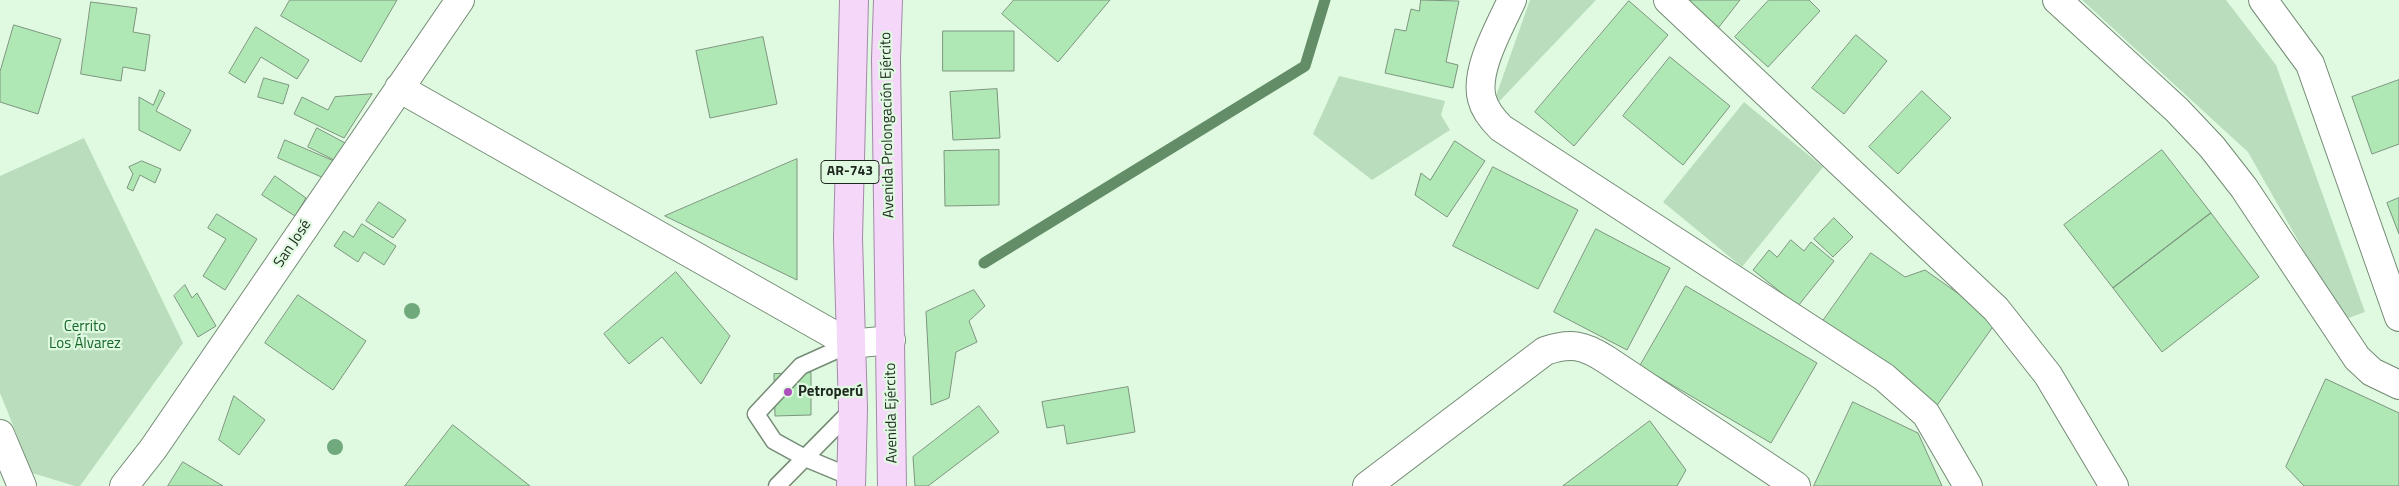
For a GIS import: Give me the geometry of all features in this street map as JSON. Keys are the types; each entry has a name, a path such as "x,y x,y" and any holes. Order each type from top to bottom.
{"main road":[{"name":"AR-743","path":"851,481 853,409 848,238 854,0"},
{"name":"Avenida Prolongación Ejército","path":"888,0 886,59 891,340"},
{"name":"Avenida Ejército","path":"891,340 892,486"}],"street":[{"name":"San José","path":"124,486 153,449 460,0"},
{"path":"1512,0 1484,65 1480,81 1482,99 1490,116 1501,128 1884,377 1926,414 1968,486"},
{"path":"1668,0 1996,309 2048,375 2114,486"},
{"path":"2057,0 2177,110 2212,147 2244,188 2357,358 2372,372 2399,385"},
{"path":"2263,0 2310,64 2399,317"},
{"path":"399,88 850,344 891,340"},
{"path":"1367,486 1545,351 1560,346 1576,345 1593,350 1796,486"},
{"path":"0,434 22,486"}],"lane":[{"path":"850,344 801,366 756,414 774,441 851,481"},
{"path":"777,486 853,409"}],"green space":[{"path":"1530,0 1596,0 1491,110"},
{"path":"2082,0 2226,0 2276,65 2365,312 2343,320 2248,152"},
{"path":"1339,76 1445,101 1441,115 1450,130 1372,180 1313,134"},
{"path":"1744,102 1823,167 1742,267 1663,202"},
{"name":"Cerrito Los Álvarez","path":"84,138 183,343 80,486 75,486 32,473 0,393 0,176"}],"building":[{"path":"290,0 397,0 361,62 281,16"},
{"path":"1014,0 1110,0 1058,62 1002,14"},
{"path":"1421,0 1459,1 1446,62 1458,65 1453,88 1385,73 1395,29 1406,31 1411,9 1419,11"},
{"path":"1685,0 1740,0 1719,27"},
{"path":"1769,0 1809,0 1820,11 1768,67 1735,37"},
{"path":"1629,1 1668,35 1574,146 1535,112"},
{"path":"91,2 137,8 133,32 150,35 145,71 123,67 121,81 81,74"},
{"path":"14,25 61,39 38,114 0,102 0,72"},
{"path":"256,27 309,60 297,79 261,57 245,83 229,73"},
{"path":"943,31 1014,31 1014,71 943,71"},
{"path":"1856,35 1887,61 1844,114 1812,88"},
{"path":"763,37 777,104 710,118 696,51"},
{"path":"1670,57 1730,106 1683,165 1623,116"},
{"path":"264,78 289,85 283,104 258,97"},
{"path":"2399,80 2399,144 2372,154 2352,97"},
{"path":"997,89 1000,138 953,140 950,92"},
{"path":"160,90 165,93 156,111 191,130 180,151 139,130 139,97 153,105"},
{"path":"1922,91 1951,118 1898,174 1869,147"},
{"path":"372,94 344,138 294,114 302,97 328,110 335,97"},
{"path":"317,128 349,145 340,163 308,147"},
{"path":"285,140 334,161 326,179 278,158"},
{"path":"1455,141 1485,161 1447,217 1415,195 1421,173 1430,180"},
{"path":"999,150 999,205 945,206 944,151"},
{"path":"2162,150 2211,213 2113,288 2064,225"},
{"path":"797,159 797,280 665,216"},
{"path":"142,161 161,169 155,183 140,175 133,191 127,188 133,174 129,167"},
{"path":"1493,167 1578,210 1538,289 1453,246"},
{"path":"275,176 306,198 295,216 262,195"},
{"path":"2399,198 2399,234 2387,203"},
{"path":"379,202 406,220 393,238 366,221"},
{"path":"2211,213 2259,277 2162,352 2113,288"},
{"path":"217,214 257,239 225,290 203,276 226,239 208,228"},
{"path":"1834,218 1853,237 1833,257 1814,239"},
{"path":"362,224 396,246 384,265 364,252 358,262 334,246 344,231 353,237"},
{"path":"1596,229 1670,268 1627,350 1554,312"},
{"path":"1791,240 1804,251 1811,242 1834,261 1798,306 1753,270 1769,250 1777,257"},
{"path":"1871,253 1905,277 1925,270 1997,321 1933,411 1818,328"},
{"path":"676,272 730,336 701,384 662,337 629,364 604,334"},
{"path":"185,285 192,298 197,293 216,326 198,337 174,296"},
{"path":"1686,286 1817,363 1771,443 1640,366"},
{"path":"974,290 985,306 969,321 977,342 956,352 949,398 931,405 926,312"},
{"path":"298,295 366,341 333,390 265,343"},
{"path":"811,373 811,415 775,416 774,374"},
{"path":"2326,379 2399,413 2399,486 2304,486 2286,467"},
{"path":"1128,387 1135,432 1067,444 1064,425 1047,428 1042,402"},
{"path":"234,396 265,420 239,455 219,440"},
{"path":"1853,402 1918,433 1942,486 1814,486"},
{"path":"979,406 999,432 928,486 915,486 913,457"},
{"path":"1650,421 1686,470 1677,486 1563,486"},
{"path":"453,425 530,486 405,486"},
{"path":"183,462 223,486 168,486"}],"waterway":[{"path":"984,263 1305,66 1325,0"}],"place":[{"name":"Petroperú","path":"788,392"}]}
